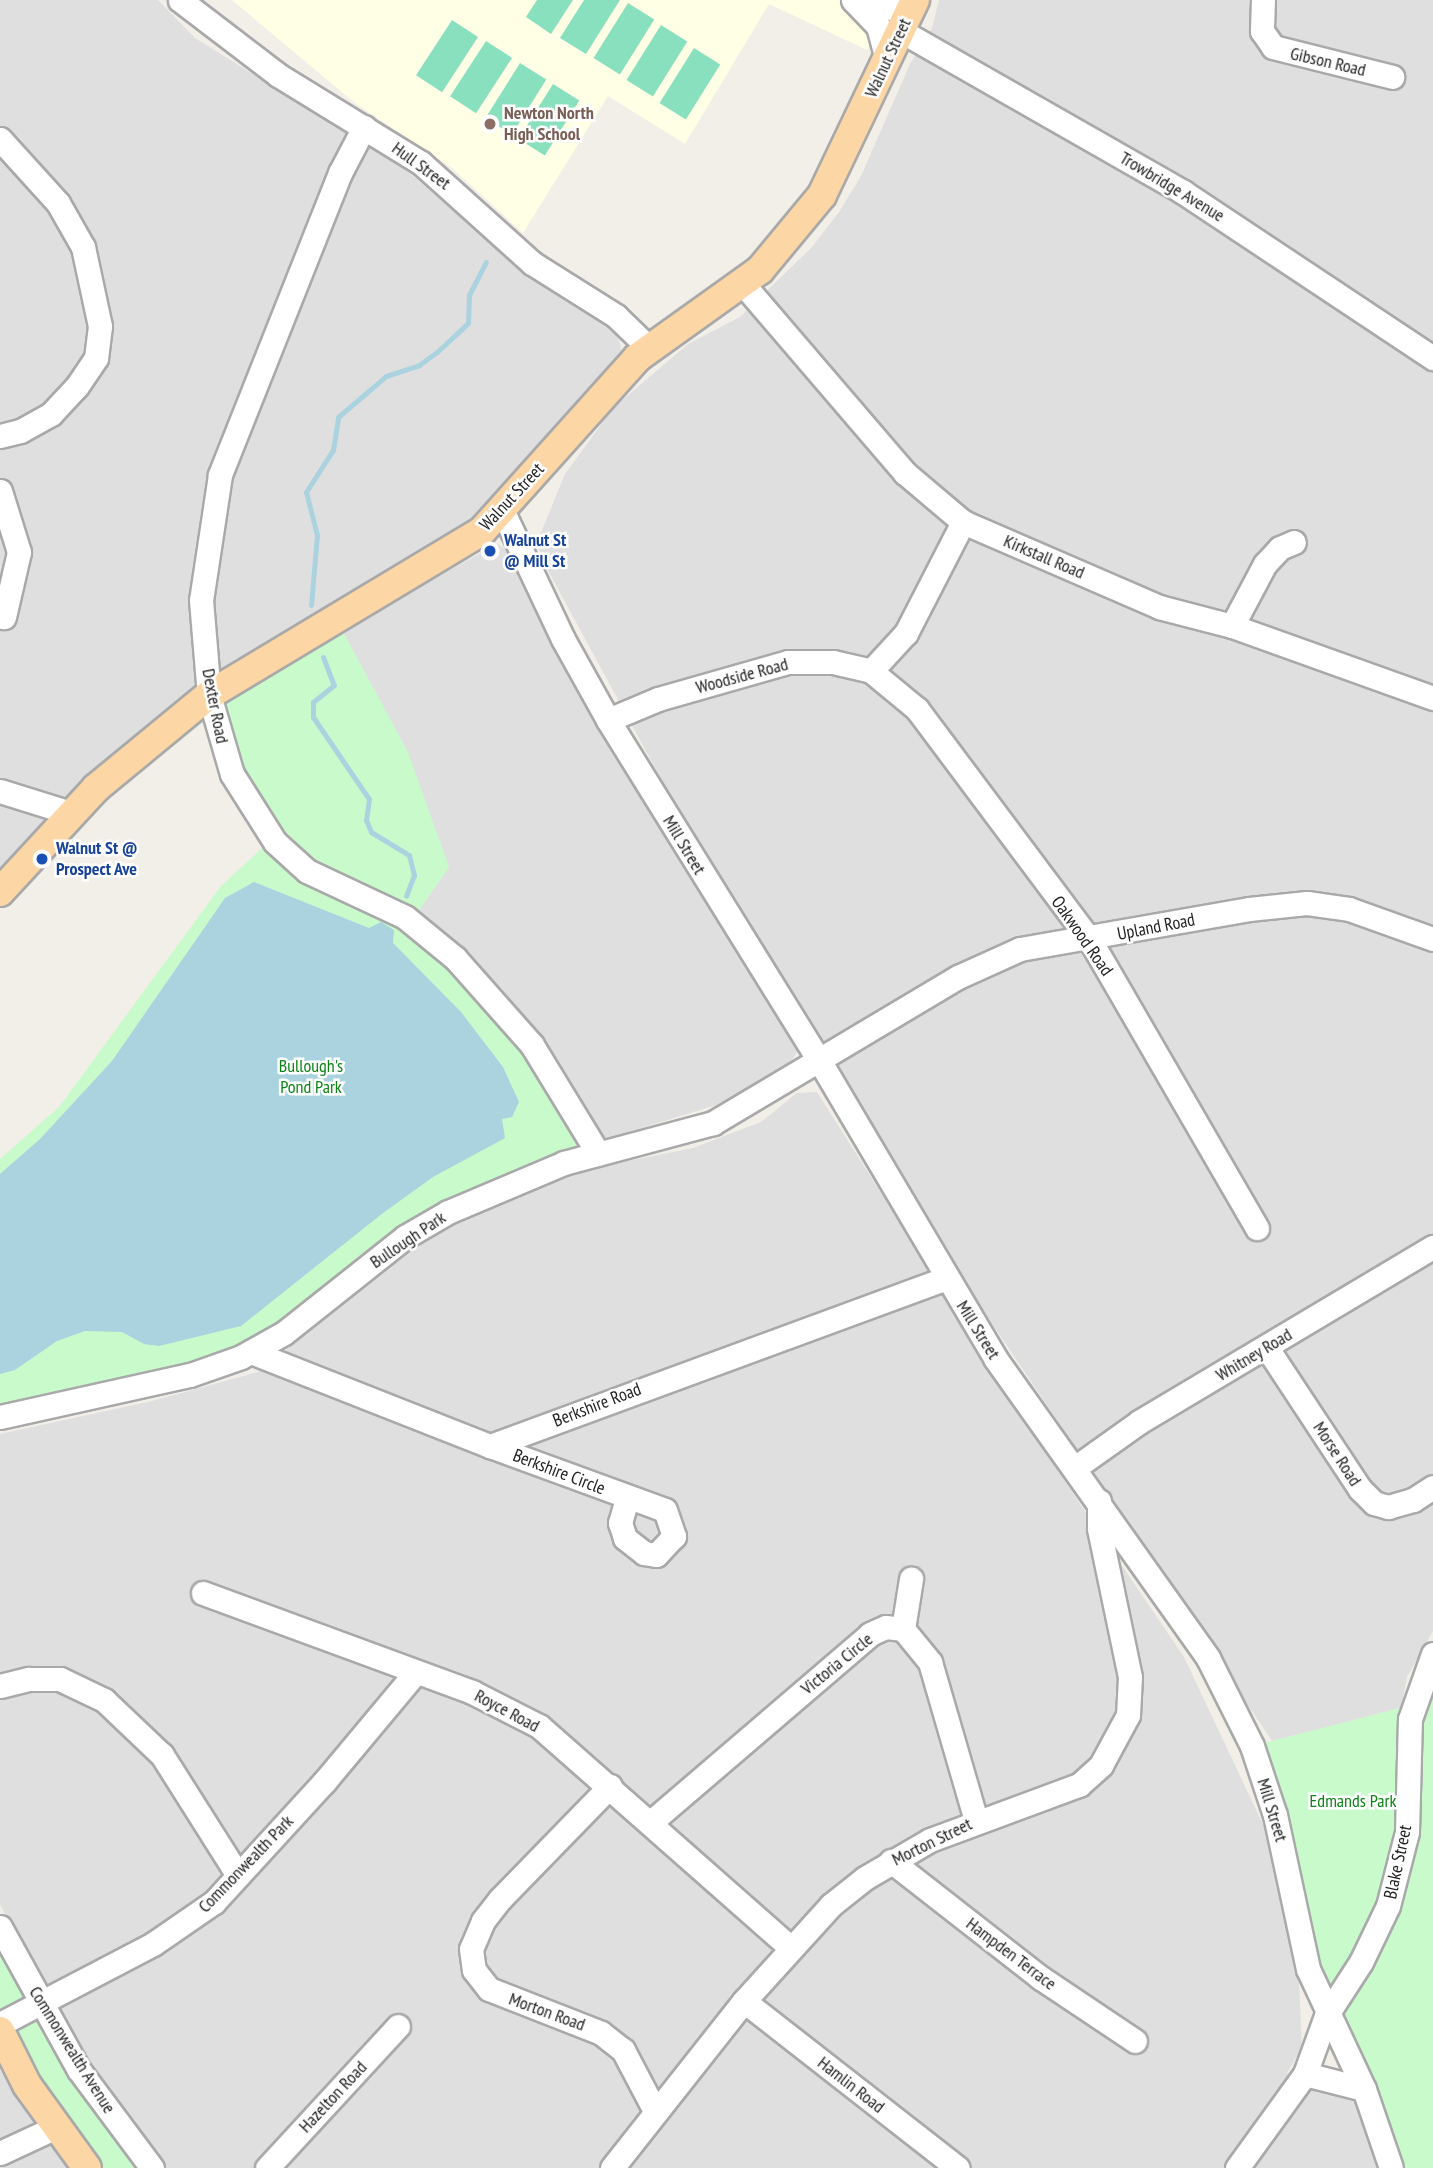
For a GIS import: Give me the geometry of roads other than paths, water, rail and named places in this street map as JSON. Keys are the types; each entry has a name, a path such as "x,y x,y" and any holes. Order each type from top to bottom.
{"main road":[{"name":"Walnut Street","path":"0,892 70,813 209,695 457,549 503,512 608,385 649,348 743,284 793,235 822,195 915,0"},
{"path":"0,2031 56,2127 87,2168"}],"street":[{"name":"Hull Street","path":"180,0 267,67 442,179 532,264 616,316 649,348"},
{"path":"855,1 892,8 908,0"},
{"name":"Gibson Road","path":"1263,0 1262,31 1273,47 1392,77"},
{"path":"855,1 878,26 887,60"},
{"name":"Trowbridge Avenue","path":"901,31 1183,192 1433,358"},
{"name":"Dexter Road","path":"364,127 340,173 220,475 201,600 209,695 232,774 275,842 307,871 409,919 455,958 532,1045 598,1153"},
{"path":"0,139 58,203 83,247 100,326 96,359 77,386 51,414 20,431 0,436"},
{"name":"Kirkstall Road","path":"743,284 905,472 963,522 1160,607 1232,626 1433,698"},
{"path":"0,491 19,552 4,617"},
{"name":"Mill Street","path":"503,512 563,639 608,720 819,1060 995,1358 1185,1619 1252,1746 1275,1815 1308,1969 1326,2016 1364,2090 1391,2168"},
{"path":"871,671 906,633 963,522"},
{"path":"1232,626 1265,564 1280,548 1294,542"},
{"name":"Woodside Road","path":"608,720 658,699 788,662 833,662 871,671"},
{"name":"Oakwood Road","path":"871,671 917,709 1090,940 1257,1227"},
{"path":"0,791 70,813"},
{"name":"Upland Road","path":"819,1060 992,959 1020,949 1090,940 1249,909 1307,903 1349,909 1433,939"},
{"name":"Bullough Park","path":"0,1417 200,1372 251,1352 295,1325 427,1224 501,1186 598,1153 713,1123 819,1060"},
{"name":"Whitney Road","path":"1076,1467 1139,1422 1433,1247"},
{"name":"Berkshire Road","path":"490,1446 946,1278"},
{"name":"Morse Road","path":"1267,1348 1360,1489 1374,1503 1388,1507 1413,1500 1433,1487"},
{"path":"251,1352 490,1446"},
{"name":"Berkshire Circle","path":"490,1446 627,1499"},
{"name":"Morton Street","path":"613,2168 744,2001 790,1947 831,1905 891,1861 976,1820 1079,1785 1101,1765 1128,1715 1130,1677 1099,1528 1099,1501"},
{"path":"911,1578 903,1629 930,1662 976,1820"},
{"name":"Royce Road","path":"202,1593 514,1711 540,1726 790,1947"},
{"name":"Victoria Circle","path":"651,1822 870,1634 886,1627 903,1629"},
{"name":"Blake Street","path":"1237,2168 1305,2074 1326,2016 1373,1940 1396,1884 1408,1815 1409,1719 1433,1654"},
{"name":"Commonwealth Park","path":"0,2024 194,1918 238,1875 415,1673"},
{"path":"0,1686 29,1679 60,1679 104,1700 162,1755 238,1875"},
{"name":"Morton Road","path":"610,1786 500,1899 482,1921 471,1949 474,1970 489,1989 601,2033 623,2050 656,2111"},
{"name":"Hampden Terrace","path":"891,1861 1041,1978 1135,2041"},
{"name":"Commonwealth Avenue","path":"0,1927 79,2070 152,2168"},
{"name":"Hamlin Road","path":"744,2001 958,2168"},
{"name":"Hazelton Road","path":"267,2168 398,2025"},
{"path":"1305,2074 1364,2090"},
{"path":"0,2153 56,2127"}],"water":[{"name":"Bullough's Pond Park","path":"254,882 369,928 381,922 394,930 393,943 461,1012 503,1067 519,1102 512,1117 502,1119 505,1138 433,1177 383,1213 241,1326 159,1346 144,1344 122,1332 85,1331 57,1341 15,1370 0,1374 0,1174 40,1139 112,1061 225,898"}],"waterway":[{"path":"311,605 317,535 306,492 333,450 338,417 386,376 419,365 437,352 468,323 469,295 486,262"},
{"path":"323,657 334,685 313,702 313,717 369,799 366,820 371,832 409,855 414,875 406,896"}],"place":[{"name":"Newton North High School","path":"490,124"},
{"name":"Walnut St @ Mill St","path":"490,551"},
{"name":"Walnut St @ Prospect Ave","path":"42,859"}],"park label":[{"name":"Edmands Park","path":"1353,1801"}]}
